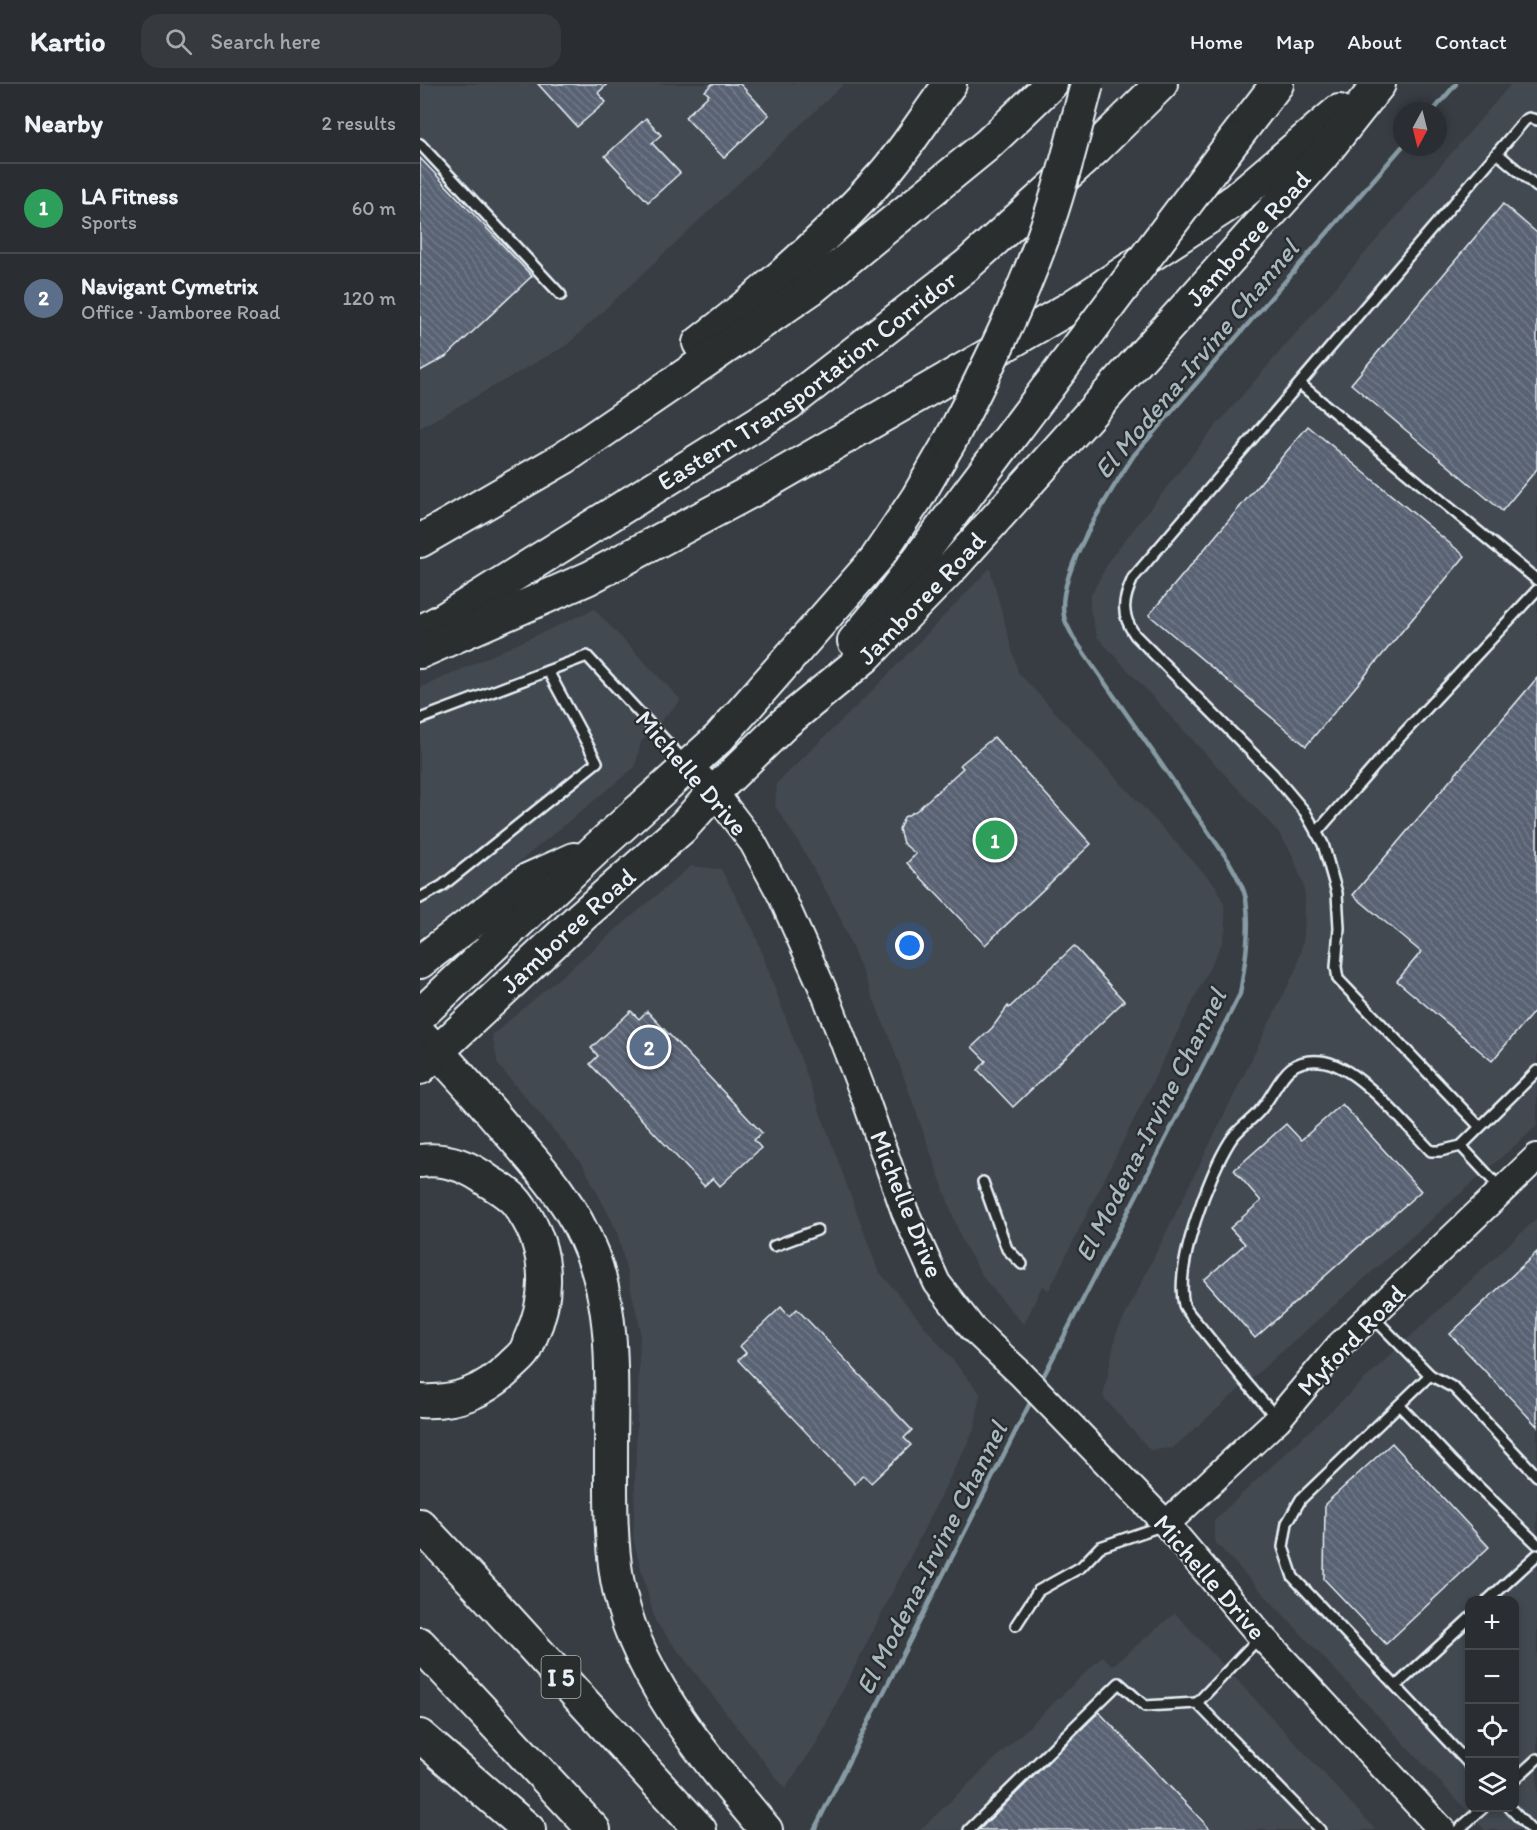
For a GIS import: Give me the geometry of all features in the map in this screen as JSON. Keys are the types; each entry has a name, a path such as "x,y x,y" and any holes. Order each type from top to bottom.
{"highway":[{"path":"501,496 714,332 807,251 883,175 950,84"},
{"path":"420,541 564,458 810,289 987,145 1051,84"},
{"name":"Jamboree Road","path":"420,1015 594,851 719,738 876,559 917,498 950,441 999,343 1039,248 1065,170 1087,84"},
{"name":"Eastern Transportation Corridor","path":"420,632 789,404 966,266 1161,84"},
{"path":"786,722 883,606 1277,84"},
{"path":"420,652 589,578 761,486 1068,309 1231,203 1314,134 1368,84"},
{"name":"Jamboree Road","path":"426,1051 682,828 714,792 786,722 865,657 955,564 1321,157 1379,84"},
{"path":"420,962 527,880 594,851"},
{"path":"426,1051 557,1188 576,1219 592,1255 603,1291 608,1336 611,1528 617,1581 633,1636 659,1688 682,1724 764,1827"},
{"path":"420,1161 436,1159 451,1162 477,1173 516,1202 533,1227 542,1251 546,1287 538,1322 524,1354 499,1377 472,1394 441,1402 420,1401"},
{"name":"I 5","path":"420,1525 700,1830"},
{"path":"420,1644 594,1830"},
{"path":"420,1736 529,1830"}],"street":[{"name":"Michelle Drive","path":"688,765 714,792 753,843 789,912 826,996 905,1212 937,1283 972,1328 1021,1374 1166,1524 1261,1636 1442,1830"},
{"name":"Myford Road","path":"1166,1524 1278,1419 1340,1345 1537,1157"}],"lane":[{"path":"1479,1126 1338,979 1335,968 1339,928 1337,893 1323,844 1305,812 1273,774 1135,635 1129,627 1124,609 1125,596 1133,578 1525,120 1529,118 1537,120"},
{"path":"420,144 561,295"},
{"path":"1497,153 1537,186"},
{"path":"1300,384 1537,580"},
{"path":"1316,833 1402,735 1537,590"},
{"name":"Michelle Drive","path":"548,671 587,656 688,765"},
{"path":"420,719 548,671 597,762 441,886 420,898"},
{"path":"1278,1419 1184,1306 1182,1281 1193,1231 1208,1186 1231,1139 1262,1109 1286,1071 1300,1061 1321,1060 1338,1064 1357,1075 1431,1151 1440,1152 1461,1146 1537,1071"},
{"path":"1461,1146 1502,1191"},
{"path":"983,1182 1007,1249 1022,1263"},
{"path":"774,1246 817,1230"},
{"path":"1371,1316 1430,1375 1454,1388 1537,1476"},
{"path":"1430,1375 1301,1499 1287,1522 1283,1547 1293,1577 1465,1760"},
{"path":"1399,1405 1454,1463 1537,1544"},
{"path":"1016,1625 1038,1591 1081,1568 1100,1547 1166,1524"},
{"path":"1492,1596 1537,1555"},
{"path":"1396,1686 1465,1623"},
{"path":"969,1830 1119,1683 1145,1706 1197,1703 1261,1636"},
{"path":"1197,1703 1320,1830"},
{"path":"1519,1776 1537,1759"},
{"path":"1458,1830 1478,1812"},
{"path":"1514,1812 1531,1830"}],"shaded area":[{"path":"420,84 844,84 567,345 420,428"},
{"path":"1511,84 1537,84 1537,1126 1173,1448 1150,1450 1103,1397 1116,1334 1297,967 1304,936 1305,895 1292,854 1278,832 1097,637 1090,609 1090,597 1110,559 1208,435"},
{"path":"990,568 1018,672 1216,886 1224,904 1226,926 1223,941 1049,1290 1042,1286 1024,1325 985,1280 962,1241 892,1044 838,913 799,843 775,806 777,783 873,690"},
{"path":"594,609 681,700 641,742 635,767 468,904 420,937 420,688"},
{"path":"691,866 721,869 754,931 878,1270 980,1393 975,1428 816,1744 785,1789 655,1621 633,1539 640,1328 617,1231 583,1165 498,1065 492,1035"},
{"path":"1537,1218 1537,1830 1485,1830 1468,1812 1519,1812 1519,1596 1465,1596 1465,1809 1214,1541 1214,1520"},
{"path":"1175,1613 1376,1830 920,1830 1103,1656 1112,1666"}],"building":[{"path":"538,84 607,84 598,93 606,102 577,127"},
{"path":"712,84 740,84 769,115 724,158 685,117 709,95 705,91"},
{"path":"646,118 661,135 652,143 680,173 648,202 605,156"},
{"path":"420,158 532,276 447,356 420,371"},
{"path":"1503,204 1537,233 1537,469 1502,511 1351,384"},
{"path":"1308,426 1465,556 1306,746 1149,615"},
{"path":"1537,678 1537,1008 1492,1061 1397,981 1421,952 1353,895"},
{"path":"994,737 1091,844 985,945 907,863 916,854 903,843 899,829 904,817 916,811 963,768 960,765"},
{"path":"1074,946 1124,1001 1013,1107 978,1070 986,1061 972,1047 992,1028 1008,1006 1009,1008"},
{"path":"631,1011 639,1019 647,1011 762,1133 754,1140 761,1148 720,1186 713,1178 704,1186 590,1064 598,1056 591,1048"},
{"path":"1342,1104 1421,1191 1255,1338 1204,1280 1245,1244 1230,1228 1261,1201 1234,1170 1286,1124 1301,1140"},
{"path":"1537,1252 1537,1426 1450,1334"},
{"path":"781,1307 789,1316 797,1309 912,1430 904,1438 911,1445 871,1483 863,1475 855,1484 738,1360 746,1353 740,1346"},
{"path":"1392,1443 1489,1547 1386,1644 1324,1579 1325,1504"},
{"path":"1099,1712 1211,1830 979,1830"}],"waterway":[{"name":"El Modena-Irvine Channel","path":"1441,102 1456,84"},
{"name":"El Modena-Irvine Channel","path":"1040,1383 1240,994 1248,934 1245,894 1228,860 1066,624 1063,599 1068,578 1087,533 1134,455 1394,156"},
{"name":"El Modena-Irvine Channel","path":"814,1830 1032,1399"}],"place":[{"name":"LA Fitness","path":"995,840"},
{"name":"Navigant Cymetrix","path":"649,1047"}]}
